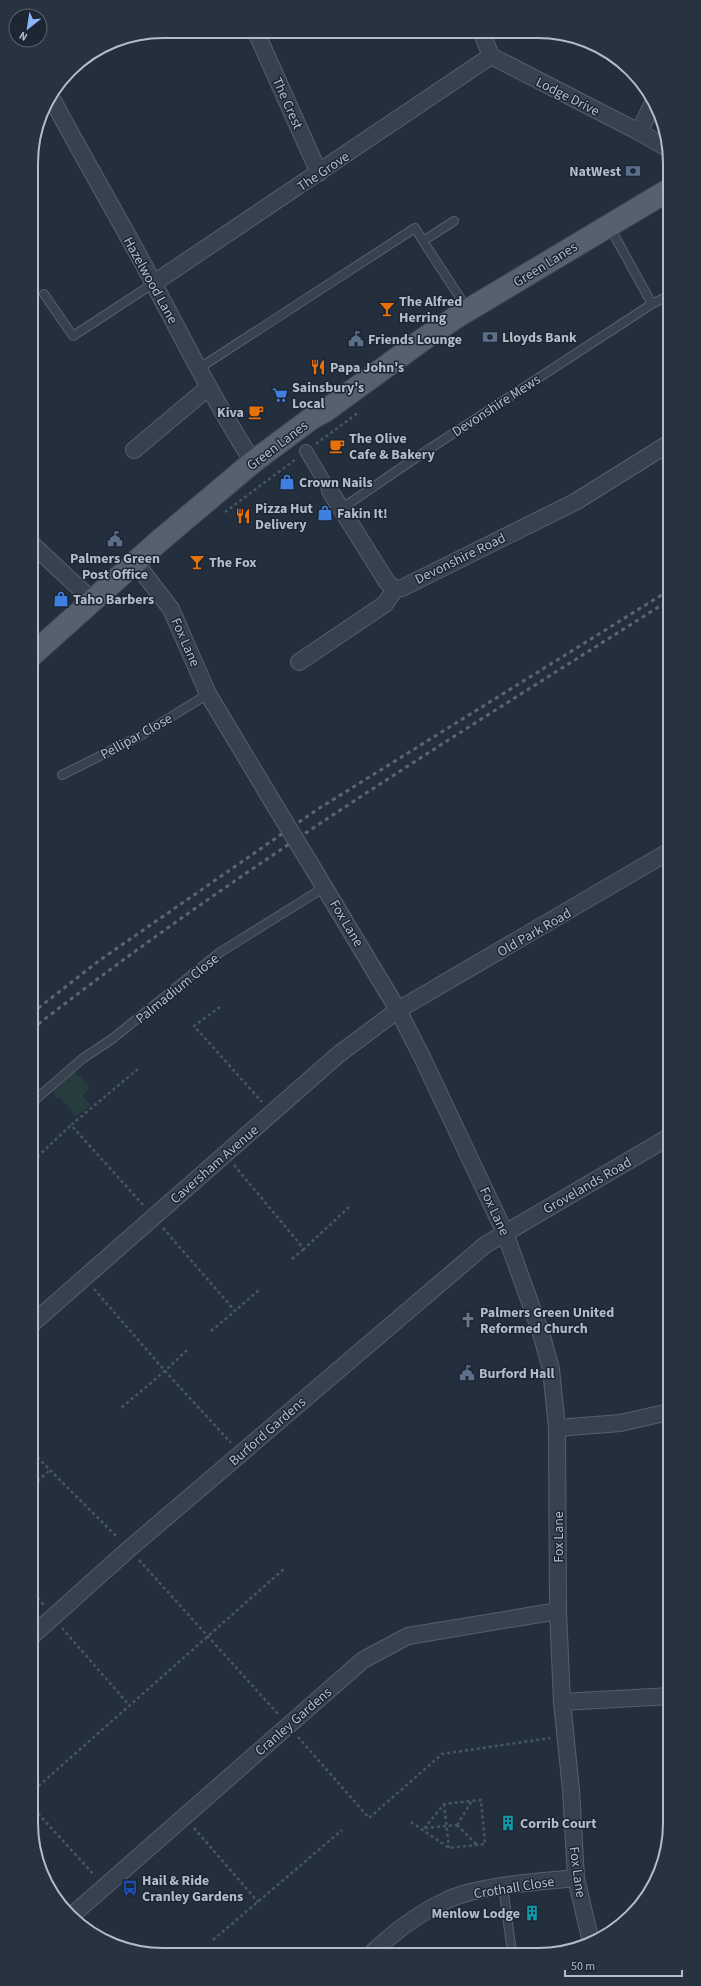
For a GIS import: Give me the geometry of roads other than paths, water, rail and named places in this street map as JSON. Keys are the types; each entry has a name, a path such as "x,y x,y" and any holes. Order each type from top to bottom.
{"main road":[{"name":"Green Lanes","path":"38,650 136,562 253,462 425,338 608,225 663,194"}],"street":[{"name":"The Crest","path":"259,38 320,173"},
{"path":"484,38 491,56"},
{"name":"The Grove","path":"154,283 320,173 491,56"},
{"name":"Lodge Drive","path":"491,56 662,145"},
{"name":"Hazelwood Lane","path":"54,102 86,164 154,283 198,369 253,462"},
{"path":"639,132 650,109"},
{"path":"134,450 209,387"},
{"name":"Devonshire Road","path":"395,589 402,588 575,502 663,447"},
{"path":"300,662 385,604 395,589 387,582 306,451"},
{"path":"38,550 93,601"},
{"name":"Fox Lane","path":"136,562 171,609 208,694 263,787 325,886 398,1010 505,1233 541,1333 551,1369 557,1428 558,1611 564,1736 571,1790 576,1878 590,1936"},
{"name":"Old Park Road","path":"398,1010 663,855"},
{"name":"Caversham Avenue","path":"38,1319 339,1054 398,1010"},
{"name":"Grovelands Road","path":"505,1233 663,1141"},
{"name":"Burford Gardens","path":"38,1630 129,1549 485,1245 505,1233"},
{"path":"557,1428 620,1423 663,1413"},
{"name":"Cranley Gardens","path":"76,1912 363,1660 408,1636 558,1611"},
{"path":"562,1702 663,1696"},
{"name":"Crothall Close","path":"378,1948 402,1928 446,1900 480,1890 576,1878"}],"lane":[{"path":"423,241 454,221"},
{"path":"608,225 652,304"},
{"path":"198,369 415,228 469,310"},
{"path":"44,294 73,336 154,283"},
{"name":"Devonshire Mews","path":"341,509 424,453 652,304 663,298"},
{"name":"Pellipar Close","path":"62,775 140,736 208,694"},
{"name":"Palmadium Close","path":"38,1097 82,1059 112,1040 219,954 325,886"},
{"path":"503,1887 511,1948"}],"railway":[{"path":"38,1008 100,960 318,809 663,594"},
{"path":"38,1024 108,971 265,860 425,755 663,604"}],"place":[{"name":"NatWest","path":"633,171"},
{"name":"The Alfred Herring","path":"387,309"},
{"name":"Lloyds Bank","path":"490,337"},
{"name":"Friends Lounge","path":"356,339"},
{"name":"Papa John's","path":"318,367"},
{"name":"Sainsbury's Local","path":"280,395"},
{"name":"Kiva","path":"256,412"},
{"name":"The Olive Cafe & Bakery","path":"337,446"},
{"name":"Crown Nails","path":"287,482"},
{"name":"Fakin It!","path":"325,513"},
{"name":"Pizza Hut Delivery","path":"243,516"},
{"name":"Palmers Green Post Office","path":"115,539"},
{"name":"The Fox","path":"197,562"},
{"name":"Taho Barbers","path":"61,599"},
{"name":"Palmers Green United Reformed Church","path":"468,1320"},
{"name":"Burford Hall","path":"467,1373"},
{"name":"Corrib Court","path":"508,1823"},
{"name":"Hail & Ride Cranley Gardens","path":"130,1888"},
{"name":"Menlow Lodge","path":"532,1913"}]}
